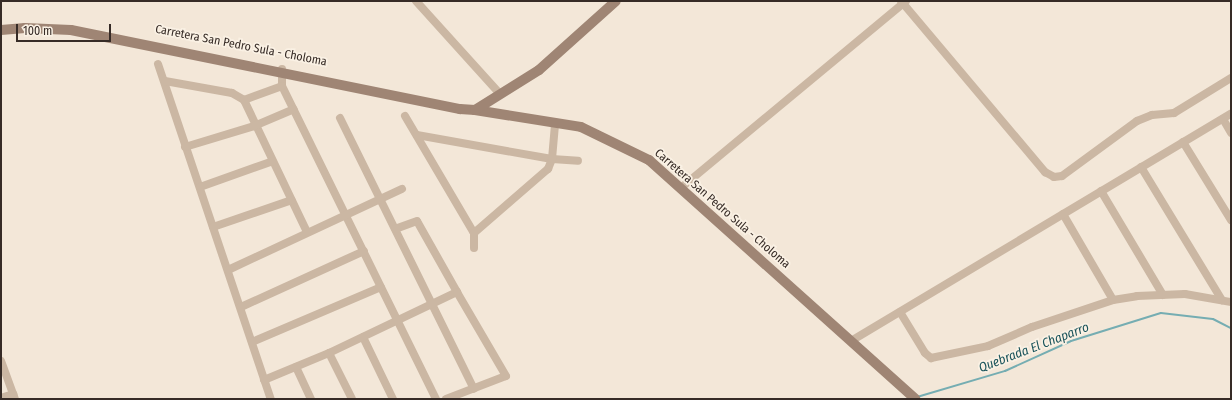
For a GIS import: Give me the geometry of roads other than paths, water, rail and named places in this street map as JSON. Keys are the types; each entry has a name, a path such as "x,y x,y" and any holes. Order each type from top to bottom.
{"main road":[{"path":"474,110 499,93 540,70 616,1"},
{"name":"Carretera San Pedro Sula - Choloma","path":"1,25 46,23 70,25 282,70"},
{"name":"Carretera San Pedro Sula - Choloma","path":"1,30 25,28 71,30 463,104 474,110 581,127 618,142 649,160 682,187 912,396"}],"street":[{"path":"416,1 499,93"},
{"path":"682,187 903,2 1046,172 1054,177 1062,176 1137,121 1152,115 1174,113 1231,78"},
{"path":"158,64 271,399"},
{"path":"282,70 282,86 347,214 436,399"},
{"path":"165,81 232,93 244,100 254,126 273,161 307,232"},
{"path":"244,100 282,86"},
{"path":"185,147 254,126 294,109"},
{"path":"851,341 1231,114"},
{"path":"405,116 474,233 474,248"},
{"path":"340,118 431,305 474,389"},
{"path":"1223,119 1231,132"},
{"path":"474,233 548,168 552,159 555,122"},
{"path":"417,135 552,159 578,161"},
{"path":"1183,142 1231,220"},
{"path":"200,187 273,161"},
{"path":"1141,167 1222,300"},
{"path":"228,270 402,189"},
{"path":"1101,191 1163,295"},
{"path":"213,226 292,200"},
{"path":"1063,214 1113,300"},
{"path":"395,229 417,222 506,376 446,399"},
{"path":"241,307 364,251"},
{"path":"252,342 381,287"},
{"path":"264,380 329,353 457,292"},
{"path":"900,312 925,354 931,358 988,346 1073,312 1113,300 1185,294 1231,302"},
{"path":"363,337 393,399"},
{"path":"329,353 352,399"},
{"path":"1,360 14,397 1,398"},
{"path":"296,367 311,399"}],"waterway":[{"name":"Quebrada El Chaparro","path":"917,397 1005,371 1071,341 1161,313 1213,319 1231,328"}]}
